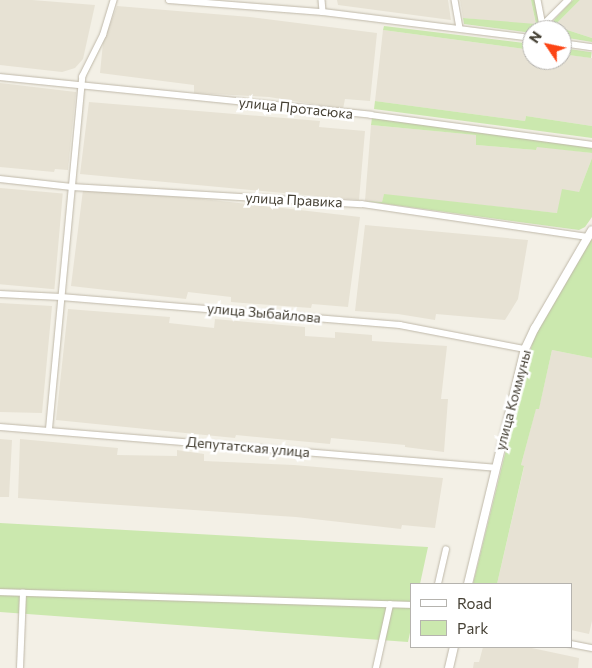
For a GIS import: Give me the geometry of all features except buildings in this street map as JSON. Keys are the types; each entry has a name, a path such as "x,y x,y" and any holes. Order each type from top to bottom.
{"street":[{"path":"49,429 82,72 103,35 114,0"},
{"path":"169,0 323,12 522,37"},
{"path":"322,0 323,12"},
{"path":"455,0 460,28"},
{"path":"538,0 542,20"},
{"path":"550,20 568,0"},
{"path":"572,44 592,47"},
{"name":"улица Протасюка","path":"0,77 81,87 371,115 592,145"},
{"name":"улица Правика","path":"0,179 72,187 362,204 587,237"},
{"name":"улица Коммуны","path":"468,583 525,349 535,328 592,230"},
{"name":"улица Зыбайлова","path":"0,294 61,297 400,325 525,349"},
{"name":"Депутатская улица","path":"0,427 49,429 495,468"},
{"path":"438,583 446,550"},
{"path":"0,592 410,605"},
{"path":"20,668 23,593"},
{"path":"376,668 390,605"},
{"path":"572,644 592,648"},
{"path":"449,668 454,648"}],"shaded area":[{"path":"0,0 32,0 95,5 83,59 75,68 62,72 0,65"},
{"path":"337,0 448,0 451,20 338,5"},
{"path":"460,0 531,0 535,20 522,20 522,24 463,18"},
{"path":"580,0 592,0 592,38 572,32 572,20 560,20"},
{"path":"117,6 250,17 377,33 370,101 345,99 343,109 269,97 194,93 194,85 100,73 103,43"},
{"path":"383,30 522,49 522,70 572,70 572,55 592,58 592,126 526,116 525,121 375,101"},
{"path":"0,83 76,92 68,170 55,169 54,172 0,167"},
{"path":"89,102 320,121 319,127 365,131 359,200 80,174"},
{"path":"371,125 477,135 476,145 536,150 537,146 592,153 592,158 579,192 557,213 384,195 382,202 365,201"},
{"path":"0,188 63,193 54,289 0,284"},
{"path":"83,190 195,198 360,217 348,307 312,304 311,308 231,302 231,297 188,292 186,299 71,286"},
{"path":"365,225 528,240 518,299 505,320 436,314 435,320 398,314 355,311"},
{"path":"0,303 52,306 42,413 0,412"},
{"path":"68,309 170,317 169,323 214,328 215,319 305,327 305,336 335,338 335,332 372,335 372,341 447,346 441,399 448,399 444,452 405,447 405,445 331,438 330,444 236,435 235,438 56,420"},
{"path":"552,350 592,358 592,621 589,634 572,630 572,583 497,583 524,467 521,465 536,408 539,408"},
{"path":"0,439 12,440 9,497 0,497"},
{"path":"20,439 118,448 117,455 177,456 177,450 204,454 204,461 294,465 443,478 435,528 402,525 401,529 296,517 18,498"},
{"path":"483,648 532,648 579,658 578,668 473,668 474,662 479,662"}],"green space":[{"path":"531,0 535,0 539,20 535,20"},
{"path":"573,0 580,0 560,20 554,20"},
{"path":"463,18 522,23 522,32 464,24"},
{"path":"384,26 522,43 522,49 383,30"},
{"path":"572,32 592,38 592,42 572,39"},
{"path":"572,49 592,52 591,58 572,55"},
{"path":"375,101 525,121 526,116 592,126 592,138 374,109"},
{"path":"372,118 592,145 592,153 537,147 536,150 476,145 476,135 371,125"},
{"path":"592,158 592,217 585,227 579,230 365,201 382,202 384,194 557,213 562,189 579,192"},
{"path":"592,235 592,358 552,350 539,409 536,409 521,465 524,466 497,583 473,583 532,344 537,330"},
{"path":"0,523 428,547 420,583 410,583 410,633 408,642 0,612"}]}
